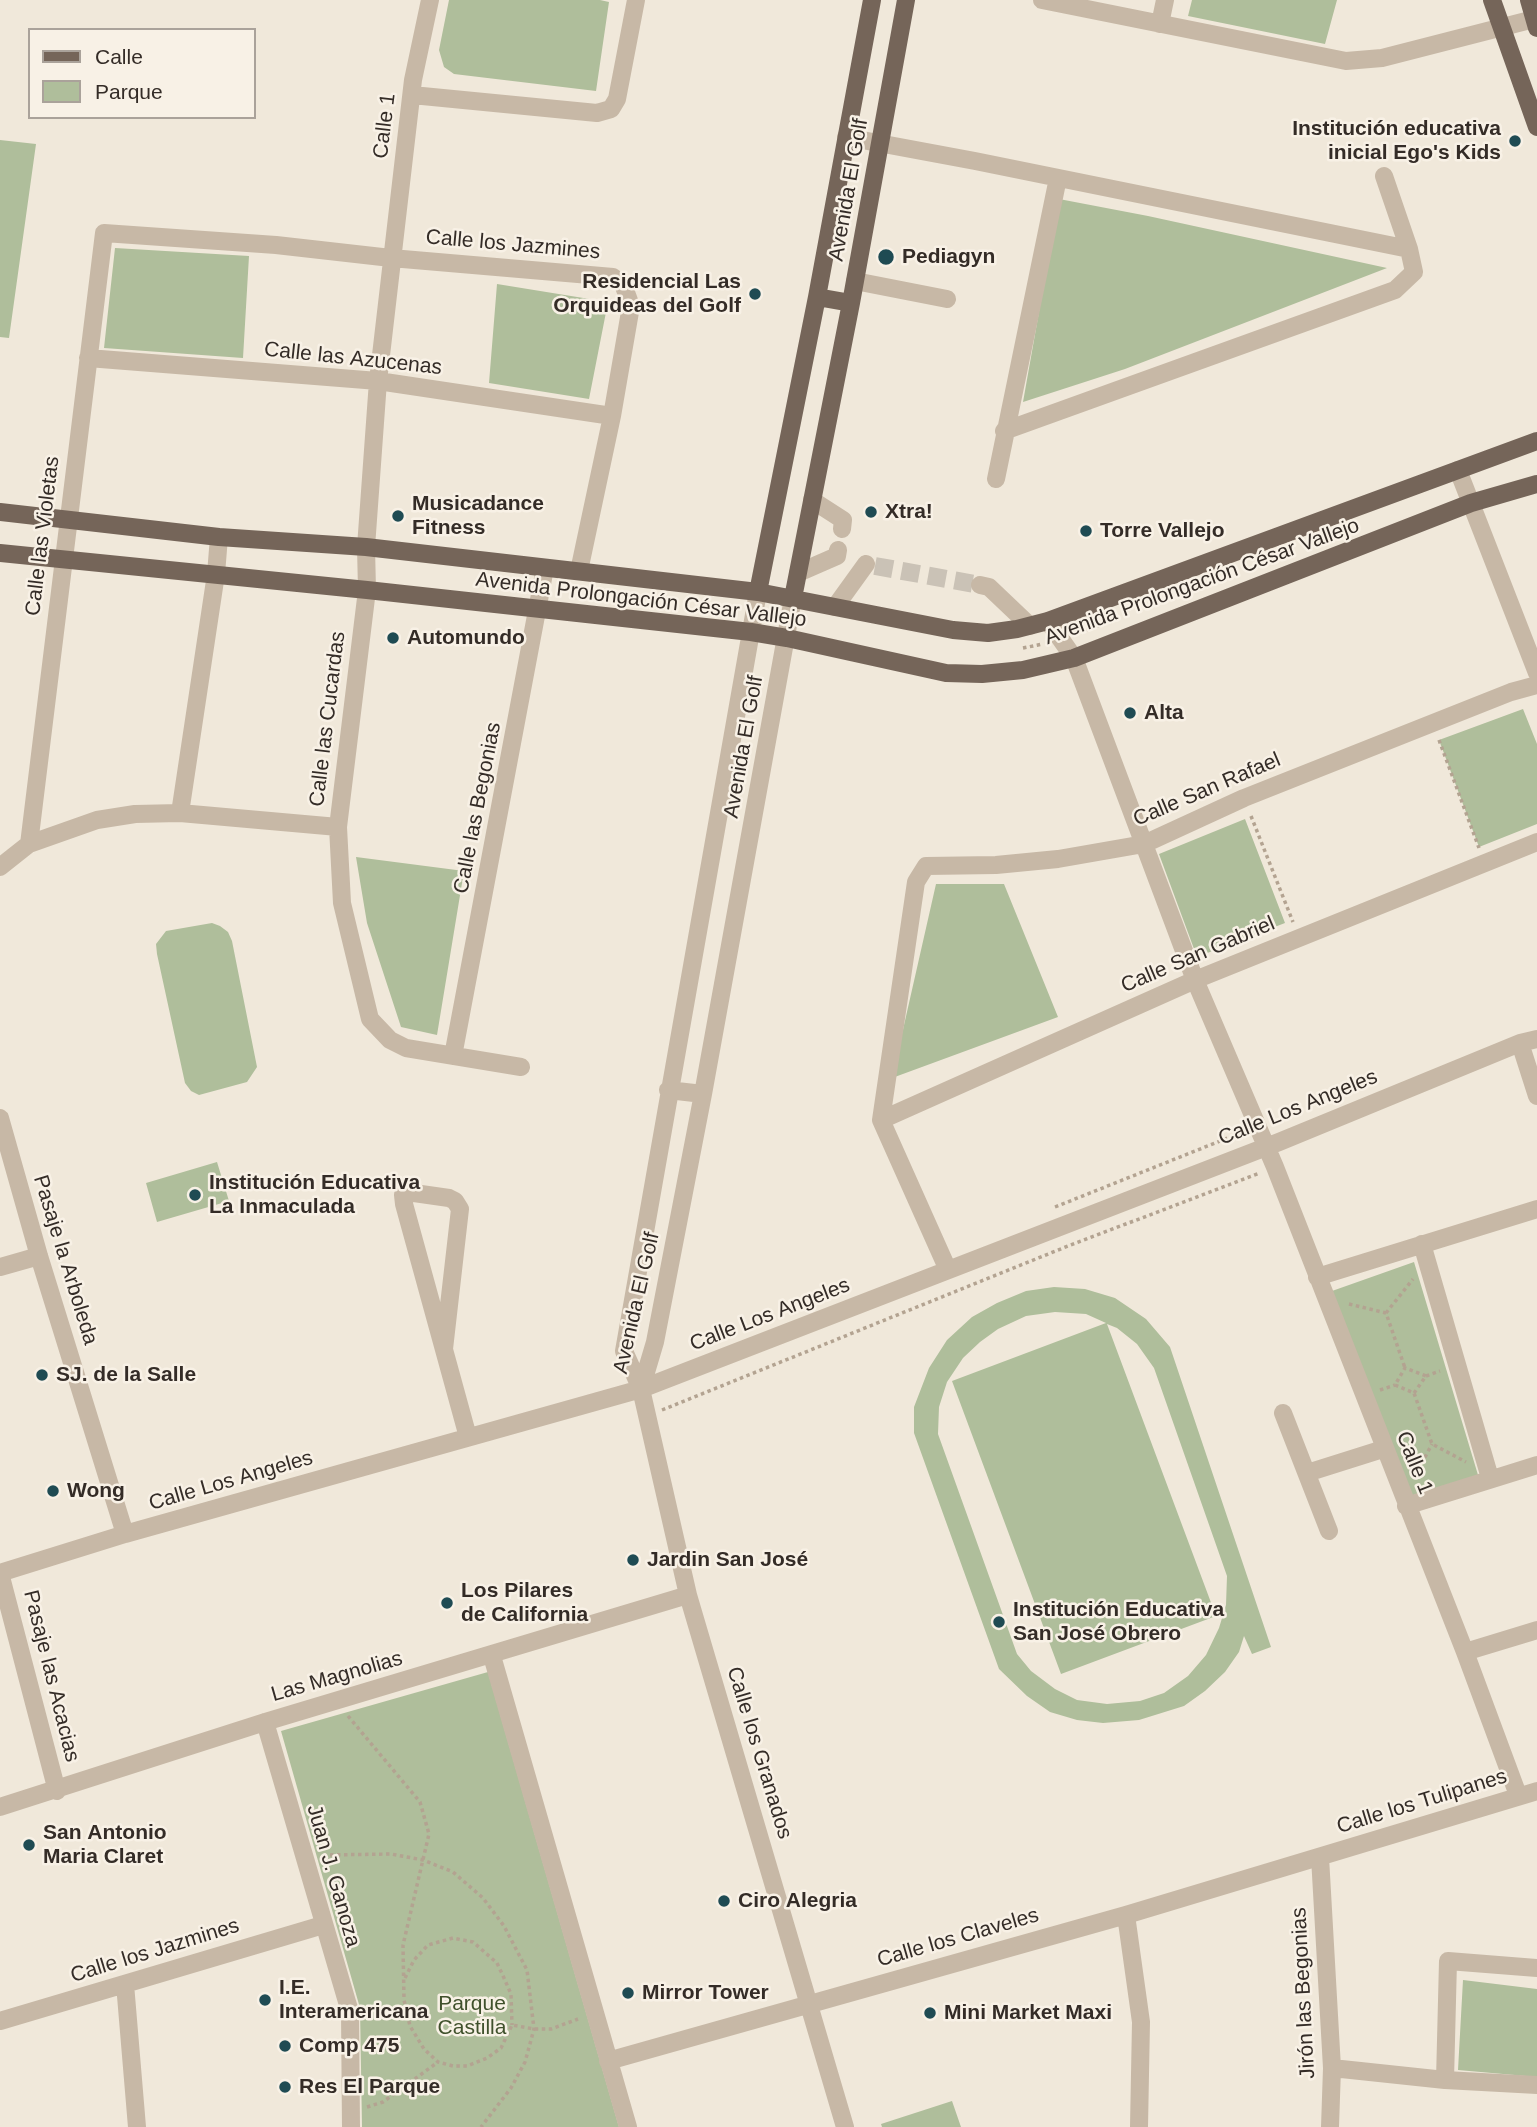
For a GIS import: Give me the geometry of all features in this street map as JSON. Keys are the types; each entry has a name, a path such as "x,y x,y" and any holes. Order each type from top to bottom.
{"main road":[{"name":"Avenida El Golf","path":"758,592 817,297 872,0"},
{"name":"Avenida El Golf","path":"793,598 851,303 906,0"},
{"path":"1492,0 1537,127"},
{"path":"1528,0 1535,23"},
{"path":"817,297 851,303"},
{"name":"Avenida Prolongación César Vallejo","path":"0,512 219,537 366,548 579,570 758,592 953,631 988,633 1048,621 1537,441"},
{"name":"Avenida Prolongación César Vallejo","path":"0,553 751,632 946,673 982,674 1023,670 1074,658 1471,503 1537,484"}],"street":[{"name":"Calle 1","path":"391,258 412,95 430,0"},
{"path":"412,95 597,113 611,109 617,99 636,0"},
{"path":"1042,0 1346,61 1382,58 1501,27 1535,23"},
{"path":"1160,24 1165,0"},
{"path":"846,137 1409,249"},
{"path":"1004,430 1395,290 1414,272 1384,176"},
{"path":"996,479 1058,178"},
{"name":"Calle los Jazmines","path":"104,233 275,245 612,277 623,284 631,306 612,416 579,570"},
{"name":"Calle las Violetas","path":"29,844 104,233"},
{"name":"Calle las Cucardas","path":"391,258 378,381 366,548 367,590 338,827 342,904 370,1019 390,1040 406,1048 521,1067"},
{"path":"855,281 947,299"},
{"name":"Calle las Azucenas","path":"88,358 378,381 612,416"},
{"path":"1458,470 1537,673"},
{"path":"812,500 843,520 842,529"},
{"path":"180,813 216,575 219,537"},
{"path":"798,573 837,553 870,565 835,607"},
{"name":"Calle las Begonias","path":"453,1056 545,568"},
{"path":"980,585 989,587 1030,626"},
{"name":"Avenida El Golf","path":"641,1389 624,1351 758,592"},
{"name":"Avenida El Golf","path":"641,1389 655,1342 704,1094 788,638 793,598"},
{"name":"Calle 1","path":"1048,621 1074,658 1195,980 1266,1147 1465,1652 1518,1795"},
{"name":"Calle San Rafael","path":"881,1120 916,882 926,866 996,865 1058,859 1144,844 1244,798 1511,692 1537,685"},
{"path":"0,867 29,844 97,820 135,814 180,813 338,827"},
{"name":"Calle San Gabriel","path":"881,1120 1195,980 1537,842"},
{"path":"1529,1041 1537,1096"},
{"name":"Calle Los Angeles","path":"0,1573 125,1534 641,1389 1266,1147 1529,1041"},
{"path":"668,1090 704,1094"},
{"name":"Pasaje la Arboleda","path":"0,1118 39,1256 125,1534"},
{"path":"881,1120 948,1270"},
{"path":"444,1349 460,1209 455,1201 449,1198 407,1192 403,1195 404,1204 468,1437"},
{"path":"1317,1277 1537,1209"},
{"path":"1422,1244 1490,1478"},
{"path":"0,1267 39,1256"},
{"name":"Calle los Granados","path":"641,1389 688,1595 845,2127"},
{"path":"1283,1412 1329,1531"},
{"path":"1307,1473 1383,1448"},
{"path":"1406,1506 1537,1465"},
{"name":"Pasaje las Acacias","path":"0,1573 57,1791"},
{"name":"Las Magnolias","path":"0,1807 57,1791 265,1722 688,1595"},
{"path":"1465,1652 1537,1630"},
{"path":"492,1656 628,2127"},
{"name":"Juan J. Ganoza","path":"265,1722 349,2012 351,2119"},
{"name":"Calle los Tulipanes","path":"1320,1857 1537,1791"},
{"name":"Calle los Claveles","path":"608,2061 1126,1915 1320,1857"},
{"name":"Jirón las Begonias","path":"1320,1857 1332,2068 1330,2127"},
{"path":"1126,1915 1141,2021 1139,2127"},
{"name":"Calle los Jazmines","path":"0,2021 323,1925"},
{"path":"1444,2080 1448,1961 1537,1968"},
{"path":"125,1984 137,2127"},
{"path":"1332,2068 1444,2080 1537,2085"}],"path":[{"path":"1432,723 1485,863"},
{"path":"1244,798 1299,937"},
{"path":"648,1417 1068,1246 1259,1174"},
{"path":"1386,1313 1416,1276 1420,1290"},
{"path":"1339,1302 1386,1313"},
{"path":"1374,1392 1395,1385 1405,1368 1386,1313"},
{"path":"1405,1368 1426,1376"},
{"path":"1414,1393 1426,1376 1444,1370"},
{"path":"1395,1385 1414,1393 1432,1444 1474,1466 1470,1454"},
{"path":"1410,1484 1432,1444"},
{"path":"335,1702 420,1802 429,1834 403,1945 404,2000 410,2026 424,2049 438,2062 453,2066 467,2066 501,2048 513,2025 511,1994 497,1964 473,1942 453,1938 428,1945 414,1960 404,1980"},
{"path":"318,1856 391,1854 423,1860 453,1872 483,1898 504,1926 527,1970 534,2029 525,2062 511,2088 481,2127"},
{"path":"513,2025 551,2029 594,2012"},
{"path":"351,2119 383,2102 438,2062"}],"green space":[{"path":"449,0 609,2 596,91 454,74 444,67 439,50"},
{"path":"1192,0 1337,0 1325,44 1188,16"},
{"path":"0,140 36,144 9,338 0,337"},
{"path":"1059,199 1387,268 1125,369 1023,402"},
{"path":"115,248 249,256 243,358 104,348"},
{"path":"497,284 608,302 589,399 489,383"},
{"path":"1523,709 1537,744 1537,824 1479,847 1439,740"},
{"path":"1245,819 1285,923 1197,957 1159,854"},
{"path":"356,857 464,871 437,1035 401,1027 367,923"},
{"path":"936,884 1004,884 1058,1017 892,1078"},
{"path":"212,923 228,932 232,941 257,1067 247,1082 199,1095 191,1091 185,1083 156,944 166,931"},
{"path":"217,1162 229,1201 157,1222 146,1183"},
{"path":"1414,1262 1478,1475 1411,1496 1332,1291"},
{"path":"1054,1287 1085,1289 1115,1298 1146,1319 1170,1347 1271,1647 1252,1654 1244,1636 1239,1652 1225,1672 1184,1706 1139,1720 1103,1723 1077,1720 1050,1712 1027,1696 999,1669 914,1433 914,1407 929,1368 947,1340 972,1317 1026,1291","holes":["1055,1312 1086,1314 1106,1323 952,1381 1061,1674 1216,1616 1107,1324 1117,1328 1137,1344 1154,1368 1227,1576 1226,1605 1206,1655 1188,1676 1164,1693 1140,1701 1107,1704 1077,1700 1055,1689 1031,1671 1017,1654 938,1434 939,1407 947,1382 963,1358 980,1342 998,1329 1026,1316"]},
{"name":"Parque Castilla","path":"488,1672 619,2127 362,2127 360,2008 281,1731"},
{"path":"1463,1980 1537,1989 1537,2077 1458,2070"},
{"path":"952,2101 961,2127 882,2127 881,2124"}],"tunnel":[{"path":"875,566 980,585"}],"place":[{"name":"Institución educativa inicial Ego's Kids","path":"1515,141"},
{"name":"Pediagyn","path":"886,257"},
{"name":"Residencial Las Orquideas del Golf","path":"755,294"},
{"name":"Xtra!","path":"871,512"},
{"name":"Musicadance Fitness","path":"398,516"},
{"name":"Torre Vallejo","path":"1086,531"},
{"name":"Automundo","path":"393,638"},
{"name":"Alta","path":"1130,713"},
{"name":"Institución Educativa La Inmaculada","path":"195,1195"},
{"name":"SJ. de la Salle","path":"42,1375"},
{"name":"Wong","path":"53,1491"},
{"name":"Jardin San José","path":"633,1560"},
{"name":"Los Pilares de California","path":"447,1603"},
{"name":"Institución Educativa San José Obrero","path":"999,1622"},
{"name":"San Antonio Maria Claret","path":"29,1845"},
{"name":"Ciro Alegria","path":"724,1901"},
{"name":"Mirror Tower","path":"628,1993"},
{"name":"I.E. Interamericana","path":"265,2000"},
{"name":"Mini Market Maxi","path":"930,2013"},
{"name":"Comp 475","path":"285,2046"},
{"name":"Res El Parque","path":"285,2087"}]}
